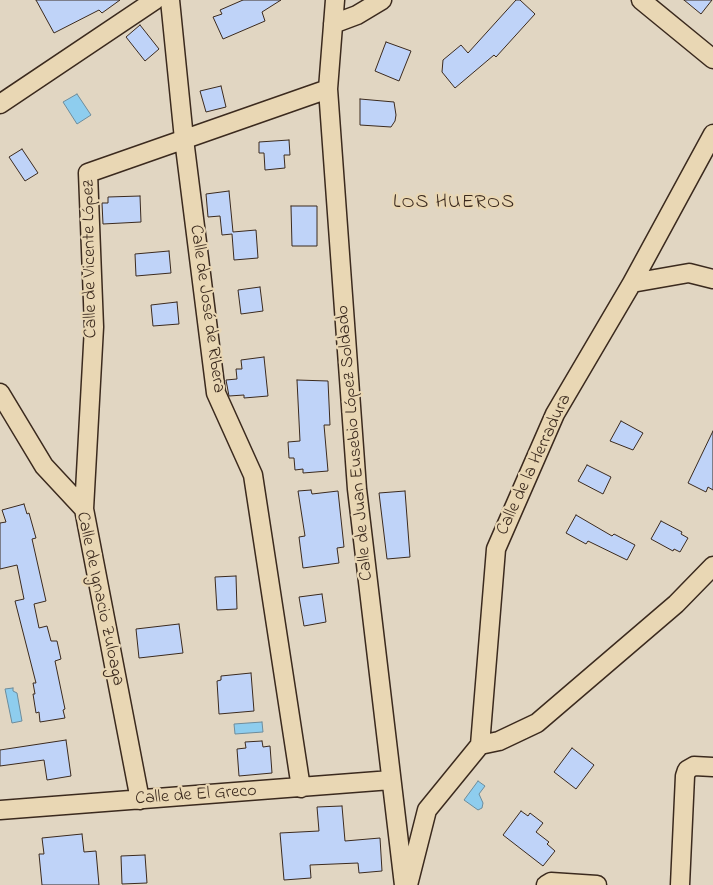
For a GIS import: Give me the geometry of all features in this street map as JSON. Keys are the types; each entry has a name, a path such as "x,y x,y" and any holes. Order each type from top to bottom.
{"street":[{"path":"0,104 156,0"},
{"name":"Calle de José de Ribera","path":"170,0 184,139 216,393 253,474 301,788"},
{"name":"Calle de Juan Eusebio López Soldado","path":"335,0 328,89 357,489 404,885"},
{"path":"333,24 357,15 382,0"},
{"path":"641,0 713,59"},
{"name":"Calle de Vicente López","path":"84,509 94,327 88,173 328,89"},
{"name":"Calle de la Herradura","path":"480,744 496,549 555,414 632,283 713,134"},
{"path":"632,283 689,273 713,279"},
{"name":"Calle de Ignacio Zuloaga","path":"0,393 44,466 84,509 140,800"},
{"path":"408,885 427,810 480,744 499,741 537,723 676,604 713,566"},
{"path":"680,885 687,770 694,766 713,767"},
{"name":"Calle de El Greco","path":"0,810 391,780"},
{"path":"546,885 551,882 597,885"}],"water":[{"path":"77,94 91,115 77,124 63,102"},
{"path":"13,688 13,691 17,693 22,721 12,723 5,689"},
{"path":"262,722 263,732 235,734 234,724"},
{"path":"478,781 485,786 479,794 483,803 482,808 478,810 464,800"}],"building":[{"path":"36,0 120,0 102,13 99,10 54,33"},
{"path":"243,0 281,0 262,12 265,21 223,39 213,17 222,14 220,10"},
{"path":"516,0 520,0 535,14 496,57 494,55 455,88 442,72 443,60 461,45 468,53"},
{"path":"684,0 712,0 701,14"},
{"path":"140,25 159,49 145,61 126,37"},
{"path":"386,42 411,51 399,81 375,71"},
{"path":"221,86 226,107 206,112 200,91"},
{"path":"360,99 394,102 396,115 391,127 360,125"},
{"path":"289,140 290,155 284,155 285,168 265,170 264,153 259,153 259,142"},
{"path":"22,149 38,173 25,181 9,157"},
{"path":"229,191 233,232 256,230 258,258 234,260 232,234 222,235 220,216 208,217 206,194"},
{"path":"140,196 141,222 103,224 102,203 108,203 108,197"},
{"path":"291,206 317,206 317,246 292,246"},
{"path":"169,251 171,273 136,276 135,254"},
{"path":"260,287 263,311 241,314 238,290"},
{"path":"177,302 179,324 153,326 151,305"},
{"path":"264,357 268,396 244,398 244,395 229,396 226,380 237,379 236,369 242,369 241,360"},
{"path":"297,380 328,381 330,425 324,425 328,471 303,473 303,469 295,470 294,458 289,458 288,442 300,441"},
{"path":"621,421 643,433 633,450 610,441"},
{"path":"713,431 713,490 708,487 706,492 688,483"},
{"path":"587,465 611,477 603,494 578,481"},
{"path":"311,490 312,494 338,491 344,547 337,548 339,563 303,568 299,537 305,536 298,491"},
{"path":"405,491 410,557 387,559 379,493"},
{"path":"24,504 27,514 29,513 36,538 32,539 46,601 34,604 39,628 47,626 51,641 57,641 61,659 55,661 65,709 63,710 65,718 40,722 39,712 36,713 33,694 35,694 33,683 36,683 15,601 24,599 17,565 0,569 0,523 6,522 2,510"},
{"path":"576,515 612,536 614,534 635,545 627,560 588,541 586,544 566,533"},
{"path":"661,521 682,532 681,534 688,538 680,552 674,549 673,551 651,539"},
{"path":"236,576 237,609 217,610 215,577"},
{"path":"322,594 326,622 304,626 299,597"},
{"path":"179,624 183,653 139,658 136,629"},
{"path":"251,673 254,711 219,714 217,681 221,680 221,676"},
{"path":"66,740 71,776 47,780 44,760 0,766 0,750"},
{"path":"262,741 263,747 270,746 272,773 239,776 237,749 246,748 245,742"},
{"path":"572,748 594,765 576,789 554,772"},
{"path":"342,806 345,841 380,838 382,871 359,873 358,863 310,865 311,878 284,880 280,833 319,831 317,807"},
{"path":"521,811 528,816 530,813 543,823 536,832 549,842 547,844 555,851 543,866 503,835"},
{"path":"82,834 84,852 96,851 99,885 42,885 39,854 44,854 42,838"},
{"path":"145,855 147,883 122,884 121,856"}],"district":[{"name":"LOS HUEROS","path":"454,204"}]}
